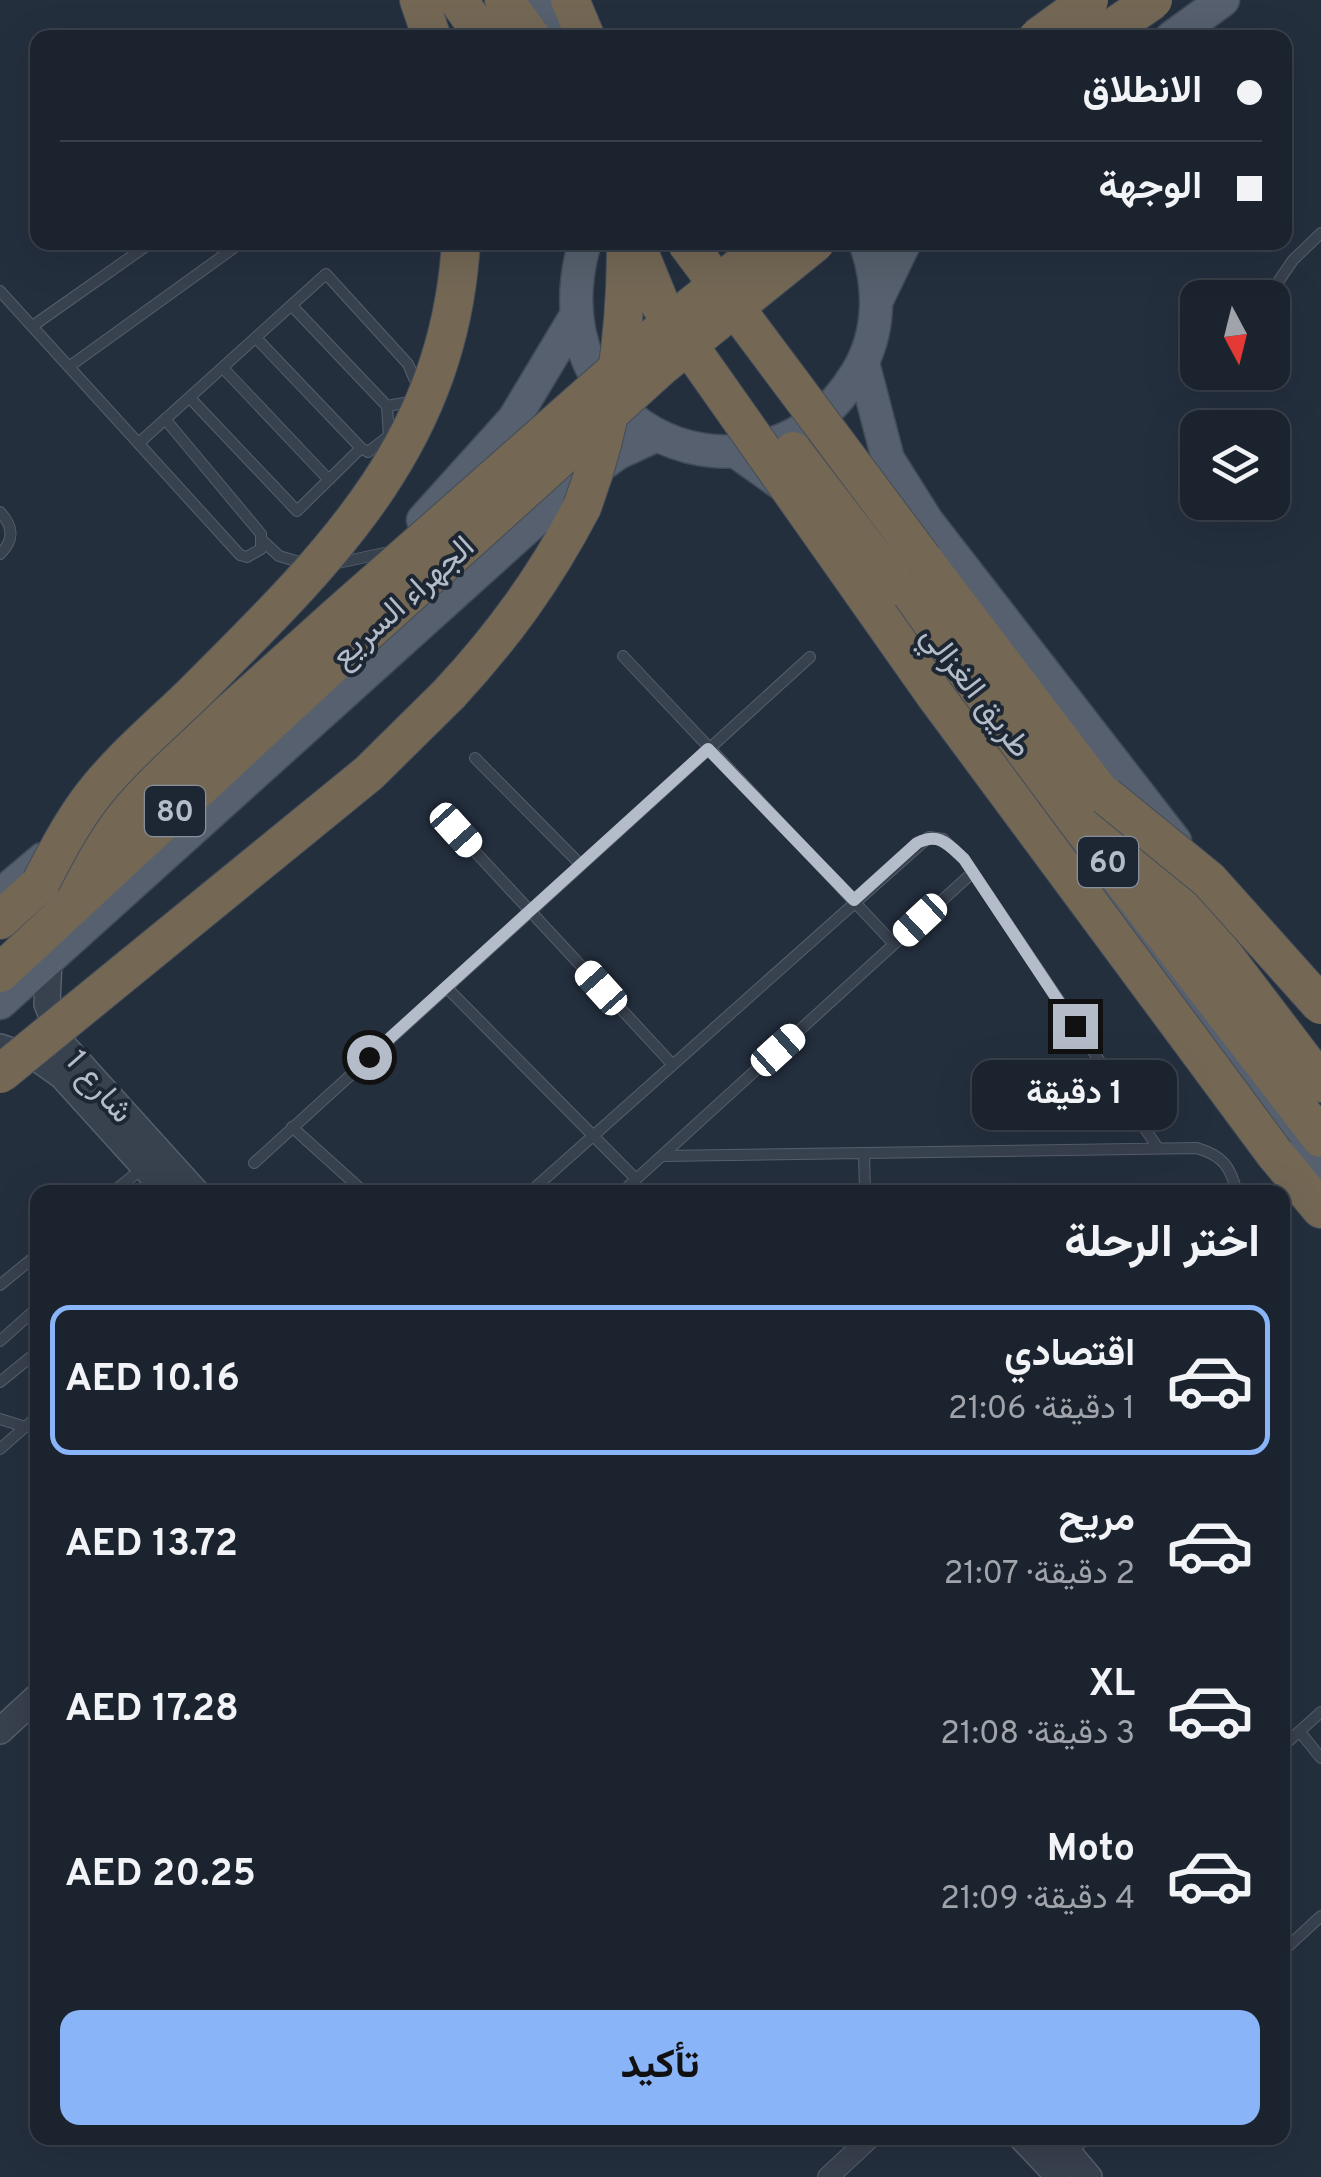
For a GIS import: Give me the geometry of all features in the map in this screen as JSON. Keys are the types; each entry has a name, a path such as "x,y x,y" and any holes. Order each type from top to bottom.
{"highway":[{"path":"419,0 429,30"},
{"path":"458,0 479,30"},
{"path":"504,0 526,30"},
{"path":"570,0 583,30"},
{"path":"1049,30 1089,0"},
{"path":"1110,30 1153,0"},
{"path":"9,896 70,828 102,784 287,596 388,473 416,426 436,379 451,328 460,250"},
{"path":"0,1074 369,773 500,640 546,576 582,507 598,465 618,376 626,250"},
{"path":"638,250 662,306 923,679 1275,1154 1321,1209"},
{"name":"طريق الغزالي","path":"641,250 1321,1138"},
{"name":"طريق الغزالي","path":"692,250 1321,1083"},
{"name":"الجهراء السريع","path":"9,896 656,335 760,250"},
{"name":"الجهراء السريع","path":"0,973 648,378 806,250"},
{"path":"1106,796 1209,880 1321,1005"}],"main road":[{"path":"442,0 464,30"},
{"path":"533,0 554,30"},
{"path":"1031,30 1070,0"},
{"path":"1182,30 1223,0"},
{"path":"583,250 574,278 574,320 593,375 632,419 656,435 708,450 735,450 797,433 834,405 863,363 877,300 901,250"},
{"path":"868,250 877,300"},
{"name":"الجهراء السريع","path":"9,896 390,552 514,419 574,320"},
{"name":"طريق الغزالي","path":"863,363 888,460 926,521 1321,1030"},
{"name":"الجهراء السريع","path":"0,1004 579,481 618,453 656,435"},
{"name":"طريق الغزالي","path":"735,450 826,523 1321,1173"},
{"path":"1262,952 1310,984 1321,986"}],"street":[{"name":"شارع 1","path":"49,959 47,1004 64,1046 152,1160 164,1185"},
{"name":"شارع 1","path":"0,1046 41,1061 62,1076 152,1160 186,1185"},
{"path":"0,1711 30,1684"},
{"path":"0,1730 30,1703"},
{"path":"838,2174 864,2145"},
{"path":"1068,2152 1088,2177"}],"lane":[{"path":"1279,280 1293,260 1321,233"},
{"path":"34,325 141,250"},
{"path":"70,366 231,250"},
{"path":"140,442 326,274 408,364 418,388 410,402 387,406"},
{"path":"0,292 240,555 252,555 264,542"},
{"path":"256,338 362,448 368,452 380,448 389,436 387,406 292,306"},
{"path":"223,368 329,480"},
{"path":"190,398 297,511 362,448"},
{"path":"165,420 279,556 300,564 356,562 390,552"},
{"path":"0,512 12,537 0,554"},
{"path":"623,656 894,944"},
{"path":"254,1163 810,657"},
{"path":"475,758 580,865"},
{"path":"456,830 672,1064"},
{"path":"538,1185 929,837 943,839 964,859 1158,1148"},
{"path":"630,1185 971,874"},
{"path":"446,988 636,1179"},
{"path":"292,1127 356,1185"},
{"path":"662,1156 1197,1148 1220,1155 1235,1185"},
{"path":"864,1152 865,1185"},
{"path":"122,1185 152,1160"},
{"path":"0,1285 30,1261"},
{"path":"0,1341 30,1315"},
{"path":"0,1382 30,1358"},
{"path":"0,1419 25,1427"},
{"path":"0,1449 30,1423"},
{"path":"1290,1740 1321,1712"},
{"path":"1300,1732 1321,1758"},
{"path":"1290,1945 1321,1916"}],"route":[{"path":"369,1057 708,749 854,900 917,843 929,837 943,839 964,859 1075,1026"}]}
